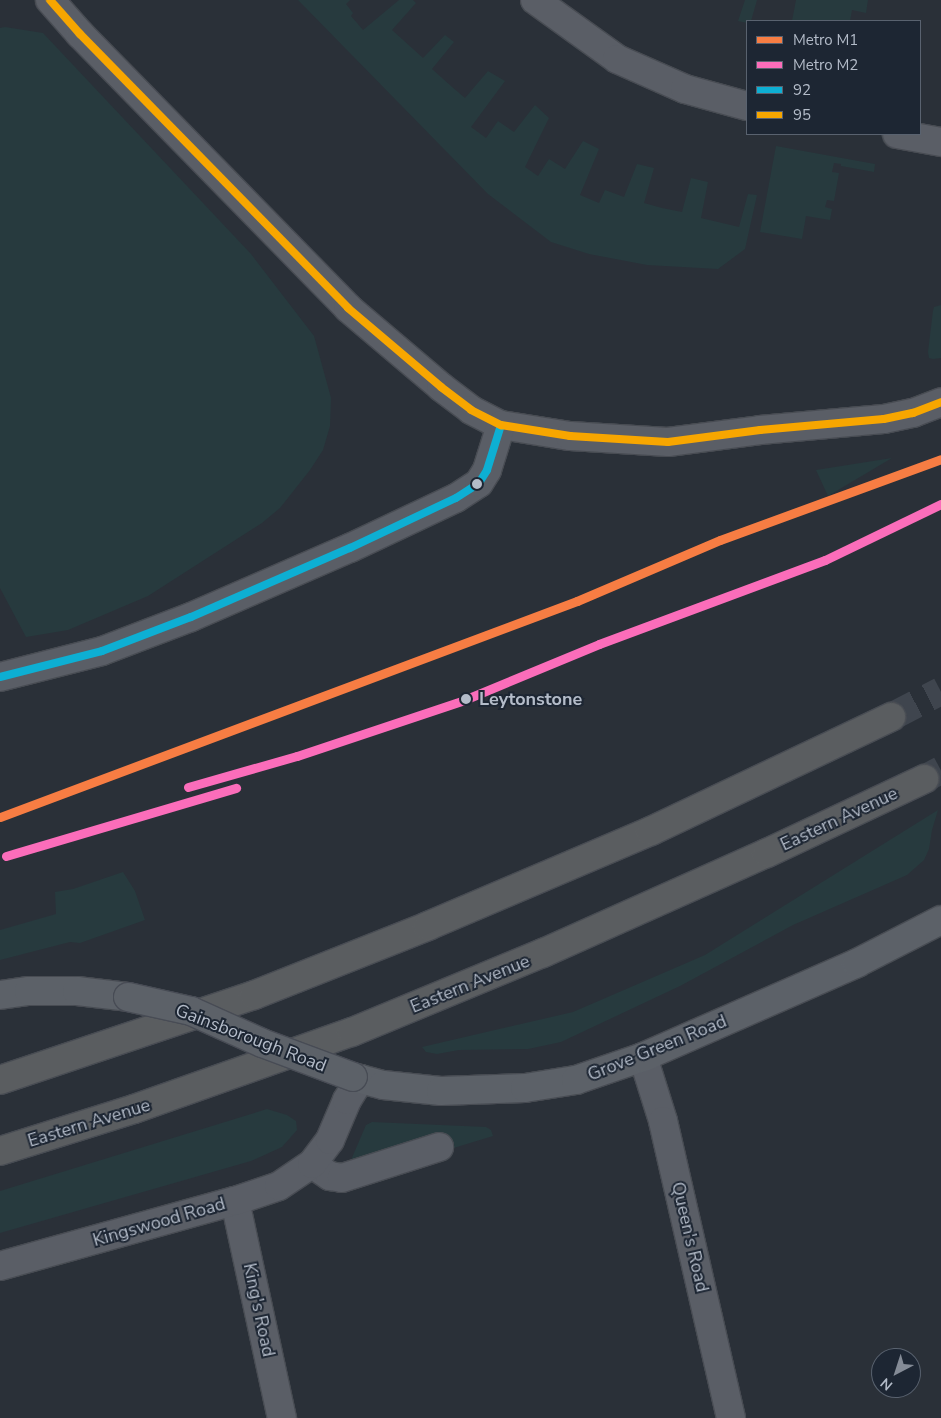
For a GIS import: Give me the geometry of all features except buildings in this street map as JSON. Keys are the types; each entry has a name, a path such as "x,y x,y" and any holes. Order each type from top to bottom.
{"highway":[{"path":"0,1080 254,995 428,926 651,831 892,717"},
{"name":"Eastern Avenue","path":"0,1151 134,1109 352,1032 543,953 767,853 924,779"}],"main road":[{"name":"Grove Green Road","path":"357,1078 383,1085 441,1091 525,1088 576,1080 643,1057 857,963 941,920"},
{"name":"Gainsborough Road","path":"0,995 29,991 76,991 128,996 191,1011 262,1043 357,1078"}],"street":[{"path":"50,0 80,34 348,308 471,410 501,425 570,436 668,442 760,430 884,419 913,414 941,402"},
{"path":"534,0 617,59 685,89 746,106"},
{"path":"902,135 941,142"},
{"path":"0,677 102,651 191,617 350,548 456,498 479,483 487,470 501,425"},
{"name":"Queen's Road","path":"643,1057 663,1121 732,1418"},
{"name":"Kingswood Road","path":"0,1266 235,1201 279,1186 312,1164 330,1140 357,1078"},
{"path":"312,1164 330,1176 342,1178 440,1147"},
{"name":"King's Road","path":"235,1201 282,1418"}],"green space":[{"path":"298,0 350,0 346,4 353,13 351,16 363,30 399,0 413,0 416,3 392,30 423,58 445,35 454,42 432,69 451,86 465,98 488,71 505,81 471,127 486,138 498,121 514,132 535,105 549,118 525,167 538,176 549,159 565,169 583,141 599,149 580,195 599,203 605,190 624,197 637,164 654,168 644,203 662,208 682,212 691,178 708,182 701,218 739,227 748,194 757,195 745,249 718,269 647,265 589,254 551,242 488,194"},
{"path":"745,0 757,0 751,20 746,20 746,23 738,21"},
{"path":"796,0 868,0 866,13 852,10 850,20 792,20"},
{"path":"5,27 43,33 251,254 314,336 331,398 330,426 323,450 280,508 262,523 148,596 68,630 26,637 0,588 0,28"},
{"path":"776,146 875,164 874,172 834,163 832,172 839,173 834,201 827,200 825,207 832,209 830,220 806,216 802,239 760,232"},
{"path":"941,305 941,358 933,359 929,358 928,352 933,311 934,307"},
{"path":"892,458 828,496 816,470"},
{"path":"938,810 929,849 924,860 907,875 793,925 680,986 561,1042 528,1049 459,1050 437,1054 426,1052 422,1047 573,1012 705,955"},
{"path":"123,872 135,891 145,920 80,943 70,942 0,960 0,930 56,914 55,892 73,889"},
{"path":"267,1109 287,1115 296,1121 297,1130 282,1147 251,1161 0,1233 0,1191"},
{"path":"372,1122 486,1127 491,1130 493,1136 447,1150 344,1169 351,1160 366,1125"}],"tunnel":[{"path":"891,717 941,691"},
{"path":"924,779 941,770"}],"metro line":[{"name":"M1","path":"0,817 577,601 720,540 941,459"},
{"name":"M2","path":"188,787 297,756 464,700 599,644 825,560 941,504"},
{"name":"M2","path":"6,856 236,788"}],"transit line":[{"name":"95","path":"50,0 80,34 348,308 471,410 501,425 570,436 668,442 760,430 884,419 913,413 941,402"},
{"name":"92","path":"0,677 102,651 191,617 350,548 456,498 479,483 487,470 501,425"}],"place":[{"name":"Leytonstone","path":"466,699"}]}
